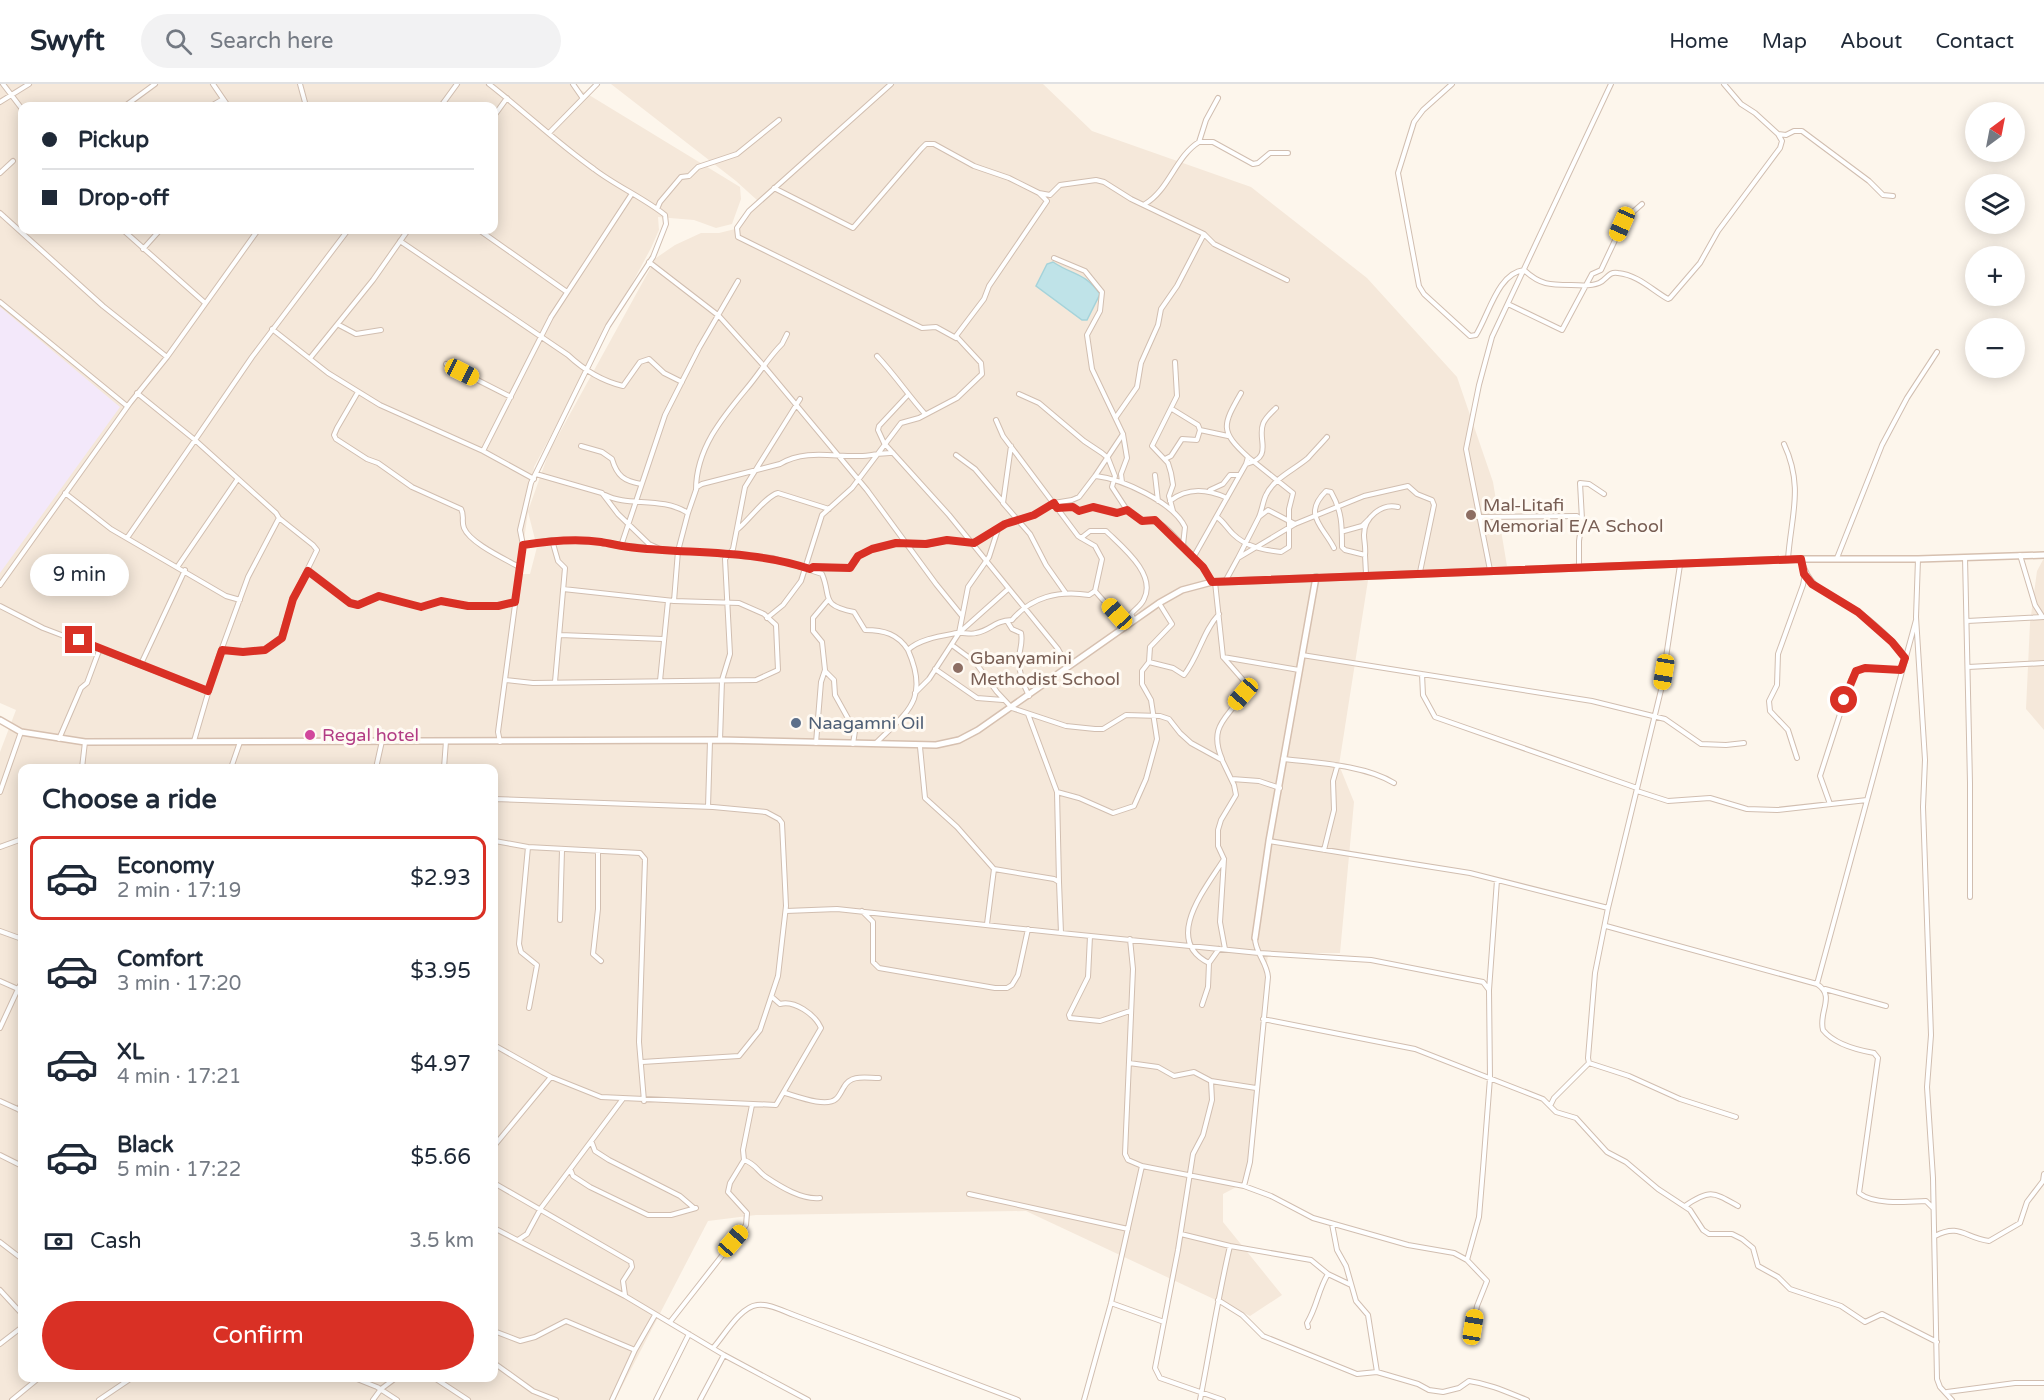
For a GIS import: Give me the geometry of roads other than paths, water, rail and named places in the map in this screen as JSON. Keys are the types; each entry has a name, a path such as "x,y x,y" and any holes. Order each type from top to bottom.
{"main road":[{"path":"0,720 21,732 59,740 85,742 720,740 920,747 960,740 1012,708 1159,603 1182,590 1213,581 1801,559 1918,559 2044,555"},
{"path":"1255,938 1283,759 1316,577"}],"street":[{"path":"3,84 18,104"},
{"path":"0,102 29,84"},
{"path":"130,102 155,84"},
{"path":"213,84 225,102"},
{"path":"300,84 305,102"},
{"path":"444,102 457,84"},
{"path":"489,84 582,161 631,195 657,209 664,215 666,224 649,262 623,300 585,370 535,476 520,530 523,545 498,732 500,742"},
{"path":"573,84 582,97"},
{"path":"549,133 597,84"},
{"path":"767,618 783,605 796,587 822,515 859,480 875,454 894,435 901,423 957,398 982,374 981,363 956,339 936,327 922,328 738,237 737,228 749,212 891,84"},
{"path":"1452,84 1423,110 1414,122 1398,173 1419,285 1470,336 1476,335 1506,278 1516,271 1524,270 1547,285 1585,286 1602,282 1610,274 1616,272 1634,277 1668,299 1670,298 1680,283 1700,264 1718,231 1780,148 1782,141 1778,134 1755,113 1741,104 1724,84"},
{"path":"1490,570 1466,448 1492,337 1611,84"},
{"path":"498,110 507,98"},
{"path":"1144,205 1154,199 1189,150 1199,142 1206,120 1218,98"},
{"path":"218,102 223,99"},
{"path":"657,209 681,177 689,176 698,167 737,154 779,120"},
{"path":"1778,134 1786,135 1794,131 1802,131 1869,181 1883,195 1893,196"},
{"path":"1199,142 1213,142 1252,164 1258,164 1270,153 1288,153"},
{"path":"774,188 853,228 921,149 926,144 934,144 974,166 1009,178 1039,193 1050,195"},
{"path":"0,173 13,161"},
{"path":"956,339 961,328 984,299 989,286 1050,195 1060,185 1096,180 1104,182 1144,205 1204,234 1214,244 1287,280"},
{"path":"1039,193 1047,201"},
{"path":"483,451 567,292 631,195"},
{"path":"1508,304 1562,330 1592,274 1601,270 1625,219 1642,204"},
{"path":"0,213 2,220 18,233"},
{"path":"19,234 167,357"},
{"path":"127,234 204,302"},
{"path":"143,249 156,234"},
{"path":"0,585 127,406 167,357 204,302 255,234"},
{"path":"127,538 272,329 345,234"},
{"path":"311,357 339,325 405,234"},
{"path":"485,234 567,292"},
{"path":"1116,417 1137,387 1141,363 1158,325 1161,309 1177,286 1204,234"},
{"path":"400,240 585,370 610,383 623,386 640,362 649,358 664,373 682,382"},
{"path":"1054,258 1085,271 1102,292 1100,311 1088,335 1090,359 1123,434 1127,458 1121,474 1122,482"},
{"path":"649,262 719,316 763,365 859,480 900,533 905,544 915,553 962,616"},
{"path":"621,546 665,415 738,281"},
{"path":"0,302 127,406"},
{"path":"339,325 356,334 381,330"},
{"path":"272,329 311,357 328,373 358,392 407,419 535,476 617,499 673,506 688,513"},
{"path":"696,492 696,473 707,443 722,417 782,344 786,334"},
{"path":"1837,558 1882,445 1907,398 1937,352"},
{"path":"877,356 900,380 925,414"},
{"path":"1173,512 1169,496 1173,485 1165,459 1152,446 1177,396 1175,362"},
{"path":"446,364 511,397"},
{"path":"358,392 337,428 334,435 336,439 367,459 378,463 412,487 461,509 464,514 464,528 468,533 492,552 519,567"},
{"path":"137,393 195,440 317,550 293,599 282,638 265,650 243,652 222,650"},
{"path":"1241,393 1229,418 1226,428 1228,436 1248,457 1293,493 1288,520"},
{"path":"1019,394 1039,402 1108,458 1115,480 1112,487 1127,510 1142,521 1155,520 1161,524 1203,567 1213,581 1223,657 1244,681 1243,694 1222,718 1215,738 1235,789 1235,801 1221,820 1218,830 1218,846 1224,859 1220,922 1222,949 1209,963 1208,987 1202,1005"},
{"path":"907,396 879,426 878,430 884,443 948,515 1022,609 1058,650 1069,668"},
{"path":"720,740 722,680 730,654 725,559 730,554 737,530 745,487 754,468 800,399"},
{"path":"1246,464 1255,462 1264,447 1264,423 1275,408"},
{"path":"1165,459 1171,456 1182,439 1197,440 1200,430 1198,425 1172,409"},
{"path":"908,650 916,642 987,630 998,621 1012,620 1022,609 1037,600 1065,592 1089,595 1095,591 1102,559 1095,546 1080,538 1011,445 996,420"},
{"path":"1200,430 1228,436"},
{"path":"810,569 813,567 850,568 858,556 872,549 896,543 926,544 947,540 969,543 981,540 1017,519 1034,515 1079,496 1123,434"},
{"path":"1226,580 1259,517 1265,504 1265,496 1288,470 1307,458 1327,437"},
{"path":"1784,444 1792,461 1797,496 1788,560"},
{"path":"1002,501 1011,445"},
{"path":"581,446 602,452 612,459 615,471 625,481 641,484"},
{"path":"674,602 678,551 688,513 696,492 702,484 754,468 780,464 791,457 893,453"},
{"path":"956,455 975,469 1030,534 1046,565 1065,592"},
{"path":"1193,558 1248,457"},
{"path":"1155,475 1158,501"},
{"path":"1170,501 1179,493 1209,490 1223,484 1230,476 1239,475"},
{"path":"1095,476 1122,482 1158,501 1173,512 1185,527 1183,545"},
{"path":"178,566 237,480"},
{"path":"1579,567 1582,520 1580,483 1589,484 1604,494"},
{"path":"1238,558 1293,526 1339,506 1364,496 1408,486 1417,494 1432,500 1434,505 1420,572"},
{"path":"1209,490 1227,498"},
{"path":"1334,548 1319,527 1316,516 1318,499 1326,491 1331,492 1339,506 1344,531 1342,547 1345,550 1365,555"},
{"path":"64,493 80,507 127,538 226,596 240,600"},
{"path":"602,493 649,544 660,549"},
{"path":"737,530 753,517 770,495 778,493 829,508"},
{"path":"1055,506 1073,507 1079,511 1093,507 1117,513 1127,510"},
{"path":"1344,531 1362,526 1382,508 1398,507"},
{"path":"1259,517 1268,510 1288,520 1293,526"},
{"path":"1217,516 1245,543 1257,549 1281,552 1289,547 1293,526"},
{"path":"1478,517 1571,516 1582,520"},
{"path":"194,741 208,691 254,563 279,518"},
{"path":"1366,574 1364,532 1370,519"},
{"path":"959,633 968,586 985,562 998,529"},
{"path":"1080,538 1090,531 1106,531 1139,566 1147,592 1144,601 1131,614 1134,620"},
{"path":"523,545 552,540 598,542 621,546 772,558 810,569 822,574 828,600 836,607 854,612 865,630 886,632 902,641 908,650 915,673 915,693"},
{"path":"552,540 558,561 565,568 555,682"},
{"path":"2020,555 2035,605 2044,617"},
{"path":"1965,557 1970,897"},
{"path":"1797,758 1788,730 1770,711 1768,701 1777,685 1778,654 1803,585 1804,574 1801,559"},
{"path":"1918,559 1916,617 1925,760 1923,807 1931,1035 1927,1087 1935,1236 1937,1379 1940,1387 1953,1400"},
{"path":"1550,1106 1554,1098 1589,1063 1591,996 1608,908 1655,715 1680,565"},
{"path":"141,664 185,570"},
{"path":"308,571 350,603 358,605 379,596 421,607 441,601 468,606 498,606 515,602"},
{"path":"1804,574 1812,584 1858,612 1892,642 1905,658"},
{"path":"506,680 555,682 756,680 778,670 776,625 739,603 674,602 563,590"},
{"path":"874,745 903,720 915,693 936,669 959,633 1007,590"},
{"path":"1095,591 1126,626"},
{"path":"816,743 821,682 825,670 822,642 813,631 813,618 828,600"},
{"path":"660,681 668,601"},
{"path":"1057,792 1079,798 1113,813 1132,807 1146,778 1149,759 1156,745 1151,700 1142,684 1142,671 1149,662 1150,647 1172,624 1159,603"},
{"path":"0,606 43,628 208,691"},
{"path":"1149,662 1173,668 1184,675 1205,640 1208,627 1219,614"},
{"path":"1817,984 1916,617"},
{"path":"1967,621 2044,617"},
{"path":"1007,621 1012,629 1021,633 1023,642 1019,658 1022,680 1029,696"},
{"path":"560,635 663,639"},
{"path":"952,645 975,662 1003,700 1012,708 1066,726 1095,729 1102,729 1126,715 1169,719 1191,743 1222,760"},
{"path":"59,740 81,688 87,683 100,648"},
{"path":"1302,655 1592,701 1655,715 1665,719 1701,744 1726,745 1744,742"},
{"path":"1223,657 1299,670"},
{"path":"1968,667 2044,663"},
{"path":"1830,804 1820,776 1851,680 1856,671 1865,668 1901,670"},
{"path":"936,669 977,698 1003,700"},
{"path":"825,670 834,680 835,694 855,731 853,745"},
{"path":"1422,674 1423,695 1435,717 1668,801 1710,798 1747,809 1777,810 1867,800"},
{"path":"1028,714 1057,792 1061,933"},
{"path":"0,792 21,732"},
{"path":"376,764 382,741"},
{"path":"444,764 446,741"},
{"path":"708,807 710,741"},
{"path":"82,764 85,742"},
{"path":"232,764 240,742"},
{"path":"920,747 925,798 957,826 994,869 1054,879 1059,882"},
{"path":"1283,759 1380,774 1394,783"},
{"path":"1324,850 1334,810 1333,782 1337,767"},
{"path":"1231,779 1259,781 1280,788"},
{"path":"498,799 708,807 766,812 779,819 783,828 786,910 779,969 760,1030 739,1056 642,1062"},
{"path":"0,847 18,841"},
{"path":"498,842 562,850 640,853 645,859 639,1042 644,1101"},
{"path":"1269,842 1470,873 1608,908"},
{"path":"528,847 519,944 521,952 537,965 529,1008"},
{"path":"560,920 562,850"},
{"path":"598,851 598,909 593,954 601,962"},
{"path":"1209,963 1201,959 1190,947 1187,925 1224,859"},
{"path":"987,924 994,869"},
{"path":"1467,1260 1479,1217 1490,1078 1489,990 1497,880"},
{"path":"786,910 861,911 1190,947 1392,963 1479,980 1489,990"},
{"path":"861,911 873,922 873,962 879,968 995,988 1007,988 1015,982 1028,929"},
{"path":"1606,926 1817,984 1886,1006"},
{"path":"0,931 18,938"},
{"path":"1090,936 1088,977 1069,1015 1070,1018 1100,1021 1130,1011"},
{"path":"1244,1186 1250,1162 1268,970 1259,953 1255,938"},
{"path":"1130,939 1133,969 1125,1154 1128,1160 1142,1166 1244,1186 1271,1196 1313,1218 1408,1245 1454,1253 1467,1260 1487,1281 1477,1306 1473,1327"},
{"path":"0,981 18,989"},
{"path":"1824,988 1827,996 1821,1024 1827,1035 1855,1049 1874,1053 1878,1058 1859,1193 1876,1201 1899,1200 1910,1203 1926,1201 1934,1208"},
{"path":"0,1028 18,994"},
{"path":"498,1047 551,1077 591,1095 622,1100 776,1105 821,1028 819,1023 797,1004 790,1002 780,1004 772,997"},
{"path":"1263,1019 1415,1049 1459,1064 1543,1099 1556,1112 1576,1118 1607,1152 1626,1162 1658,1189 1685,1206 1709,1234 1732,1234 1742,1239 1753,1248 1758,1266 1778,1277 1790,1289 1841,1306 1864,1322 1882,1314 1937,1342"},
{"path":"1129,1063 1158,1067 1174,1076 1194,1072 1211,1081 1256,1088"},
{"path":"1589,1063 1736,1117"},
{"path":"498,1141 551,1077"},
{"path":"785,1093 806,1101 831,1102 837,1099 847,1082 854,1078 879,1078"},
{"path":"1211,1081 1212,1100 1203,1135 1193,1154 1156,1373 1160,1378 1223,1400"},
{"path":"516,1240 527,1234 541,1208 584,1154 622,1100"},
{"path":"0,1101 18,1110"},
{"path":"670,1322 746,1225 747,1213 728,1192 744,1160 743,1150 752,1105"},
{"path":"592,1142 595,1151"},
{"path":"567,1175 648,1215 671,1215 696,1208 680,1196 595,1151 584,1154"},
{"path":"0,1155 18,1164"},
{"path":"744,1160 756,1164 764,1176 789,1190 811,1198 820,1198"},
{"path":"1084,1400 1111,1304 1142,1166"},
{"path":"570,1171 573,1176"},
{"path":"1935,1236 1947,1230 1957,1229 1989,1241 2012,1230 2020,1223 2028,1202 2043,1181 2044,1174"},
{"path":"498,1185 631,1262 632,1267 623,1281 625,1296"},
{"path":"1685,1206 1708,1193 1715,1194 1738,1206"},
{"path":"969,1194 1128,1229"},
{"path":"1332,1224 1337,1250 1356,1301 1368,1315 1377,1372"},
{"path":"498,1230 625,1296 724,1355 808,1400"},
{"path":"1181,1234 1230,1246 1311,1260 1328,1274 1351,1285"},
{"path":"0,1242 18,1256"},
{"path":"1200,1400 1211,1353 1218,1300 1230,1246"},
{"path":"1308,1327 1307,1323 1317,1307 1321,1286 1328,1274"},
{"path":"0,1290 18,1310"},
{"path":"1218,1300 1242,1316 1263,1336 1287,1348 1357,1374 1377,1372 1418,1384 1429,1390 1443,1392 1459,1388 1469,1381 1492,1384 1502,1391 1527,1400"},
{"path":"714,1348 741,1316 750,1307 758,1304 794,1315 1018,1400"},
{"path":"1111,1304 1164,1322"},
{"path":"612,1400 635,1350 655,1315"},
{"path":"498,1333 520,1341 535,1337 566,1321 635,1350"},
{"path":"0,1344 18,1331"},
{"path":"656,1400 689,1334"},
{"path":"700,1400 724,1355"},
{"path":"498,1366 533,1391 556,1400"},
{"path":"12,1400 34,1382"},
{"path":"99,1400 125,1382"},
{"path":"364,1382 381,1389 397,1400"},
{"path":"373,1400 381,1389 390,1382"},
{"path":"441,1382 468,1400"},
{"path":"1947,1392 2015,1383 2044,1383"}],"water":[{"path":"1053,262 1084,278 1100,294 1087,320 1082,320 1036,286 1047,264"}],"place":[{"name":"Mal-Litafi Memorial E/A School","path":"1471,515"},
{"name":"Gbanyamini Methodist School","path":"958,668"},
{"name":"Naagamni Oil","path":"796,723"},
{"name":"Regal hotel","path":"310,735"}]}
